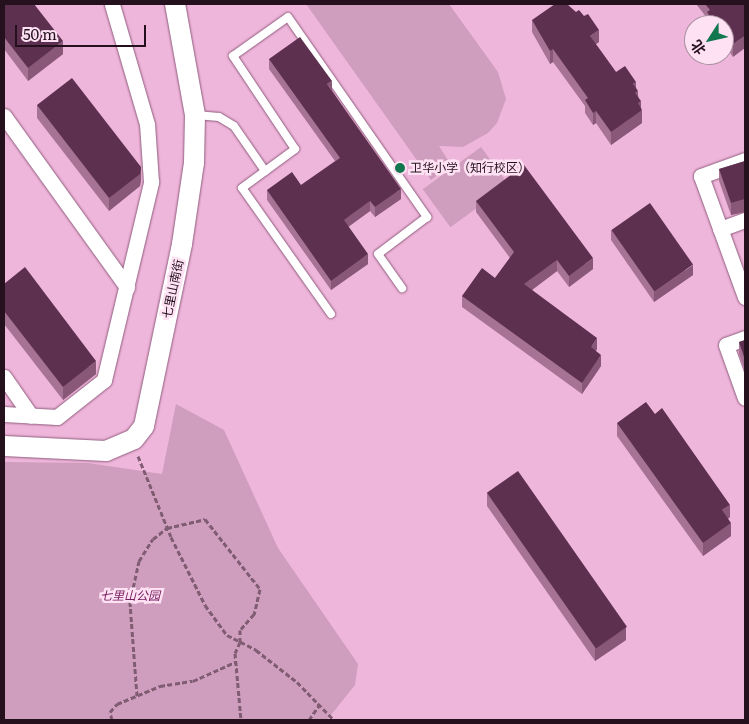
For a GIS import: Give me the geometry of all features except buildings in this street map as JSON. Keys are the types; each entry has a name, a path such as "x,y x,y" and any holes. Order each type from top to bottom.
{"street":[{"path":"4,414 57,418 104,380 150,182 146,124 112,4"},
{"name":"七里山南街","path":"4,446 106,451 129,442 144,426 182,244 194,163 195,115 176,4"},
{"path":"4,116 127,287"},
{"path":"745,160 701,176 745,297"},
{"path":"720,229 745,220"},
{"path":"745,338 726,345 745,398"},
{"path":"4,377 31,416"}],"lane":[{"path":"331,314 242,188 295,149 233,56 288,17 428,217 378,254 402,288"},
{"path":"195,115 219,117 234,126 265,171"}],"path":[{"path":"129,442 140,459 167,528 205,605 227,635 263,655 334,720"},
{"path":"137,696 130,602 139,561 153,539 167,528 205,520 260,589 254,614 240,630 240,642 235,662 241,720"},
{"path":"112,720 110,712 117,704 160,686 192,682 235,662"},
{"path":"308,720 319,705"}],"green space":[{"path":"306,4 449,4 498,72 506,99 497,123 488,133 463,147 439,146 451,165 431,180"},
{"path":"481,147 509,185 450,227 423,189"},
{"name":"七里山公园","path":"176,404 224,430 278,548 358,664 355,685 327,720 4,720 4,462 88,463 162,474"}],"place":[{"name":"卫华小学（知行校区）","path":"400,168"}]}
